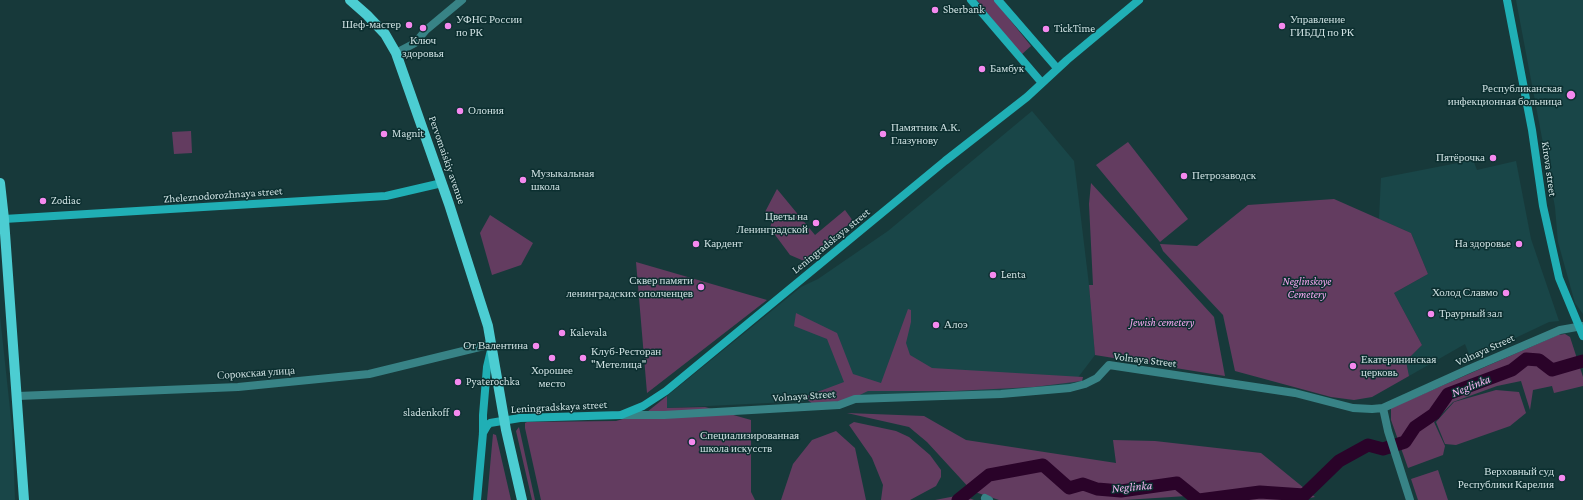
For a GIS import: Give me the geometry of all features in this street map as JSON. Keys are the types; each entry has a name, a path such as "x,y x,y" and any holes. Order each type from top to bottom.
{"main road":[{"name":"Pervomaiskiy avenue","path":"350,0 386,34 396,54 442,184 475,282 492,344 504,421 522,500"},
{"path":"971,0 1042,83"},
{"path":"998,0 1058,68"},
{"name":"Leningradskaya street","path":"483,433 490,423 520,418 620,415 643,406 666,391 1042,83 1139,0"},
{"name":"Kirova street","path":"1507,0 1532,130 1543,206 1558,278 1580,326 1583,336"},
{"path":"0,183 18,396 24,500"},
{"name":"Zheleznodorozhnaya street","path":"4,219 386,196 442,184"},
{"path":"477,500 487,367 492,344"}],"street":[{"path":"396,54 415,43 426,30 462,0"},
{"name":"Volnaya Street","path":"620,415 664,416 839,405 856,399 1001,394 1070,388 1085,384 1097,378 1109,365 1295,393 1353,408 1383,408 1538,339 1566,328 1580,326"},
{"name":"Сорокская улица","path":"18,396 238,387 369,374 492,344"},
{"path":"1383,408 1388,431 1410,500"}],"shaded area":[{"path":"1516,0 1583,0 1583,314 1575,303 1558,242 1555,207"},
{"path":"1032,111 1074,161 1089,285 1095,355 1070,388 667,408 667,396 801,287 818,279 888,231"},
{"path":"1473,160 1477,170 1516,161 1531,239 1559,321 1549,322 1471,359 1465,344 1409,376 1406,361 1422,345 1394,293 1428,274 1411,233 1379,219 1381,178"},
{"path":"0,316 12,428 15,500 0,500"}],"green space":[{"path":"977,0 994,0 1031,46 1021,55"},
{"path":"191,131 192,153 174,154 172,132"},
{"path":"1128,142 1188,219 1160,242 1096,165"},
{"name":"Jewish cemetery","path":"1091,183 1214,317 1225,376 1095,355 1089,285 1093,285 1089,204"},
{"path":"777,189 815,235 845,210 853,221 804,261 790,255 770,228 772,221 765,212"},
{"name":"Neglinskoye Cemetery","path":"1334,199 1411,233 1428,274 1394,293 1422,345 1406,361 1409,376 1372,397 1354,400 1331,397 1235,371 1223,315 1163,251 1160,244 1197,246 1248,205"},
{"path":"490,215 533,243 521,265 492,275 480,233"},
{"path":"636,262 767,300 647,393"},
{"path":"908,309 911,310 911,322 906,343 910,355 932,368 1083,377 1082,381 1034,387 954,391 868,391 839,405 814,405 804,397 844,382 827,339 794,326 796,313 837,333 853,374 881,383"},
{"path":"1565,334 1570,337 1583,377 1583,386 1554,393 1552,386 1533,390 1530,410 1521,381 1497,386 1453,402 1434,422 1445,446 1443,455 1408,468 1391,420 1391,408 1558,335"},
{"path":"1496,390 1519,392 1526,413 1510,426 1456,445 1445,444 1436,422 1454,402"},
{"path":"667,396 667,408 705,407 751,420 751,492 755,500 541,500 525,423 616,421 647,412"},
{"path":"847,413 924,416 966,440 1116,463 1113,440 1155,441 1261,453 1315,497 1298,500 1188,500 1187,496 1124,500 999,500 972,491 927,442 909,427"},
{"path":"854,422 896,431 909,437 930,455 941,470 941,477 936,486 910,500 881,500 883,485 872,458 849,425"},
{"path":"519,427 535,500 532,500 516,431"},
{"path":"836,431 855,448 866,500 781,500 793,464 812,440"},
{"path":"493,434 496,435 511,500 487,500"},
{"path":"1438,470 1448,500 1418,500 1411,479"},
{"path":"961,495 974,500 935,500"}],"waterway":[{"name":"Neglinka","path":"1199,500 1260,492 1304,495 1339,461 1368,445 1383,449 1405,442 1415,427 1434,414 1448,394 1512,370 1526,359 1539,360 1552,370 1583,361"},
{"name":"Neglinka","path":"958,500 989,475 1043,465 1069,488 1083,484 1097,489 1121,491 1177,483 1198,500"}],"place":[{"name":"Sberbank","path":"935,10"},
{"name":"Шеф-мастер","path":"409,25"},
{"name":"УФНС России по РК","path":"448,26"},
{"name":"Управление ГИБДД по РК","path":"1282,26"},
{"name":"Ключ здоровья","path":"423,28"},
{"name":"TickTime","path":"1046,29"},
{"name":"Бамбук","path":"982,69"},
{"name":"Республиканская инфекционная больница","path":"1571,95"},
{"name":"Олония","path":"460,111"},
{"name":"Magnit","path":"384,134"},
{"name":"Памятник А.К. Глазунову","path":"883,134"},
{"name":"Пятёрочка","path":"1493,158"},
{"name":"Петрозаводск","path":"1184,176"},
{"name":"Музыкальная школа","path":"523,180"},
{"name":"Zodiac","path":"43,201"},
{"name":"Цветы на Ленинградской","path":"816,223"},
{"name":"Кардент","path":"696,244"},
{"name":"На здоровье","path":"1519,244"},
{"name":"Lenta","path":"993,275"},
{"name":"Сквер памяти ленинградских ополченцев","path":"701,287"},
{"name":"Холод Славмо","path":"1506,293"},
{"name":"Траурный зал","path":"1431,314"},
{"name":"Алоэ","path":"936,325"},
{"name":"Kalevala","path":"562,333"},
{"name":"От Валентина","path":"536,346"},
{"name":"Хорошее место","path":"552,358"},
{"name":"Клуб-Ресторан \"Метелица\"","path":"583,358"},
{"name":"Екатерининская церковь","path":"1353,366"},
{"name":"Pyaterochka","path":"458,382"},
{"name":"sladenkoff","path":"457,413"},
{"name":"Специализированная школа искусств","path":"692,442"},
{"name":"Верховный суд Республики Карелия","path":"1562,478"}]}
